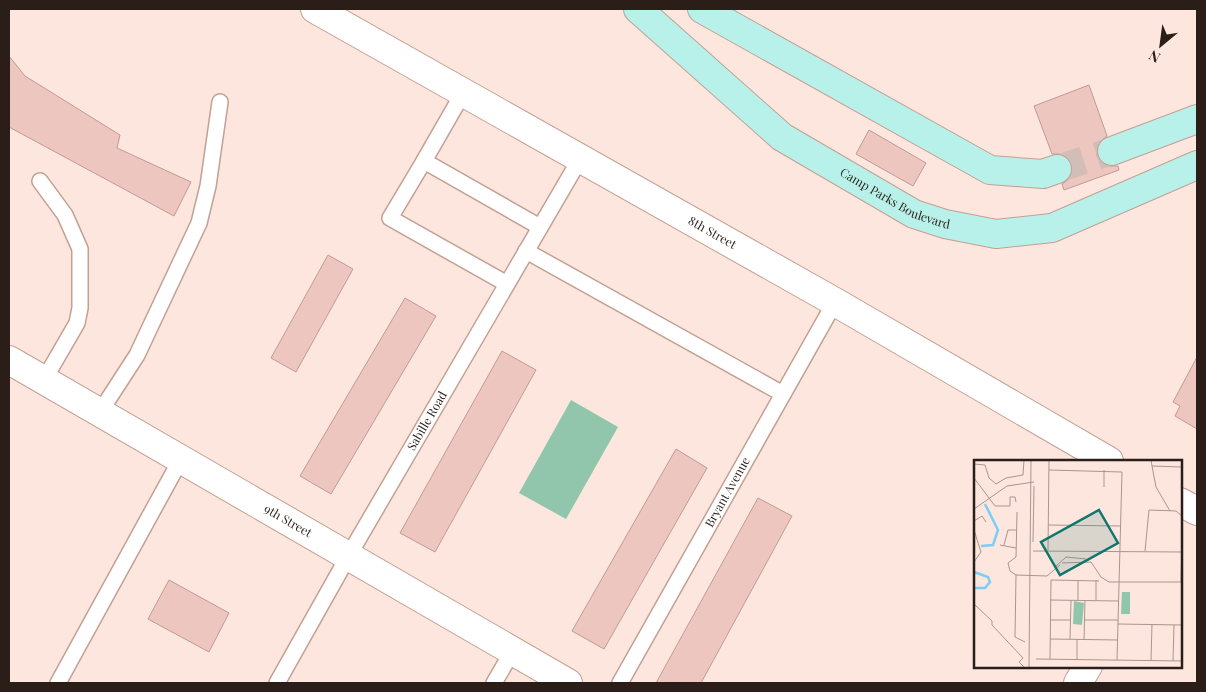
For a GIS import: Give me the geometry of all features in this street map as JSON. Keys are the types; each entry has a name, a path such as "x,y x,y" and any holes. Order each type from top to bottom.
{"street":[{"name":"8th Street","path":"315,9 835,302 1107,460"},
{"name":"Camp Parks Boulevard","path":"638,9 782,137 914,214 945,224 996,234 1052,228 1197,165"},
{"path":"702,9 990,170 1042,174 1057,169"},
{"path":"1112,151 1197,119"},
{"name":"9th Street","path":"9,360 568,683"},
{"path":"1078,683 1087,667"}],"lane":[{"path":"463,93 390,218 507,284"},
{"path":"100,412 137,355 199,223 208,186 220,102"},
{"name":"Sabille Road","path":"278,683 349,555 580,159"},
{"path":"424,161 540,227"},
{"path":"40,180 65,215 80,249 80,308 77,323 44,380"},
{"path":"526,251 783,394"},
{"name":"Bryant Avenue","path":"620,683 835,302"},
{"path":"58,683 181,459"},
{"path":"494,683 512,652"}],"green space":[{"path":"571,400 618,427 566,519 519,493"}],"building":[{"path":"9,56 25,76 120,135 117,148 191,182 174,216 9,127"},
{"path":"1089,85 1107,136 1100,142 1097,156 1102,163 1118,166 1119,170 1064,190 1062,184 1069,179 1072,172 1072,164 1067,157 1052,154 1034,106"},
{"path":"869,130 926,163 913,186 856,154"},
{"path":"328,255 353,269 296,372 271,358"},
{"path":"405,298 436,316 331,494 300,476"},
{"path":"502,351 536,370 435,552 400,533"},
{"path":"1197,357 1197,429 1175,416 1180,406 1173,402"},
{"path":"676,449 707,468 604,649 572,631"},
{"path":"758,498 792,516 701,683 656,683"},
{"path":"169,580 229,613 209,652 148,619"}],"tunnel":[{"path":"1057,169 1112,151"}]}
